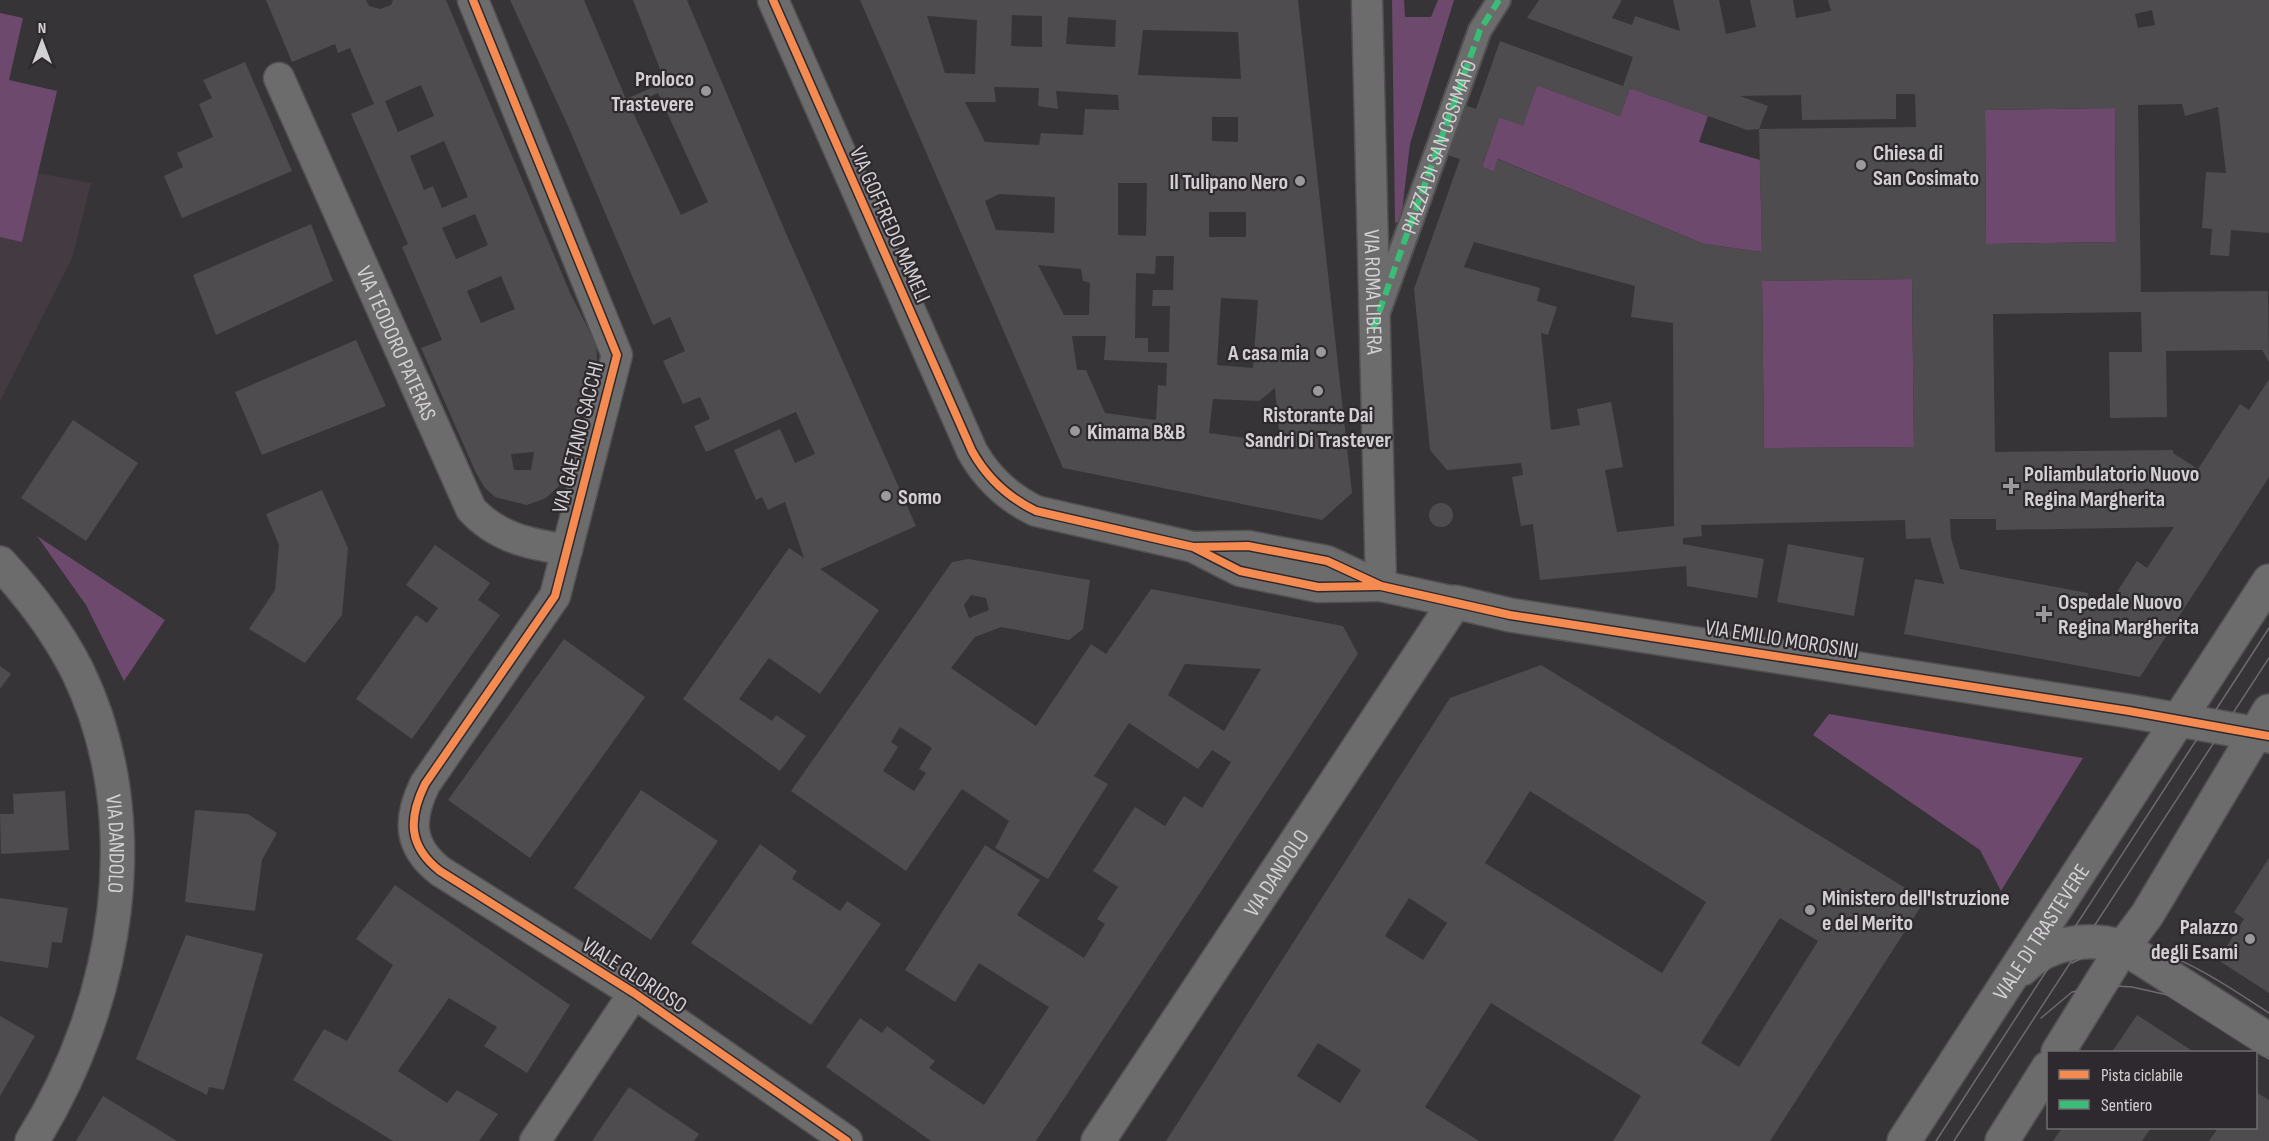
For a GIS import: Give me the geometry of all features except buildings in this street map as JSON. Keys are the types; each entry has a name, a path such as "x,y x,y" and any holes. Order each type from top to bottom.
{"street":[{"name":"VIA GAETANO SACCHI","path":"414,831 417,803 425,784 555,596 617,355 472,0"},
{"name":"VIA GOFFREDO MAMELI","path":"773,0 978,461"},
{"name":"VIA ROMA LIBERA","path":"1367,0 1373,328 1381,586"},
{"name":"PIAZZA DI SAN COSIMATO","path":"1373,328 1480,30 1499,0"},
{"name":"VIA TEODORO PATERAS","path":"279,78 471,509 484,523 511,538 567,550"},
{"name":"VIA EMILIO MOROSINI","path":"978,461 991,479 1009,495 1036,511 1193,547 1240,571 1318,587 1381,586 1510,615 2179,720"},
{"name":"VIA DANDOLO","path":"0,563 40,611 77,671 94,712 109,767 117,831 113,923 99,993 69,1071 32,1141"},
{"name":"VIALE DI TRASTEVERE","path":"1904,1141 2269,581"},
{"name":"VIA DANDOLO","path":"1098,1141 1455,602"},
{"path":"2059,1051 2264,727 2179,720"},
{"name":"VIALE GLORIOSO","path":"414,831 424,858 440,871 633,993 847,1141"},
{"path":"2004,989 2035,957 2055,948 2086,941 2123,947 2269,1040"},
{"path":"535,1141 633,993"},
{"path":"2002,1141 2047,1071"}],"shaded area":[{"path":"1392,0 1404,0 1405,17 1431,17 1438,0 1454,0 1410,144 1401,220 1395,223"},
{"path":"0,13 23,18 9,80 57,91 38,173 91,183 72,258 0,401"},
{"path":"0,13 23,18 9,80 57,91 22,242 0,237"},
{"path":"1537,85 1620,116 1630,88 1708,116 1699,142 1760,160 1762,252 1704,244 1498,159 1494,172 1482,167 1499,117 1523,125"},
{"path":"2115,108 2116,242 1986,244 1985,110"},
{"path":"1912,279 1914,447 1764,448 1762,281"},
{"path":"37,536 165,620 124,681 86,605"},
{"path":"1829,714 2083,758 2001,891 1980,850 1813,735"}],"tram line":[{"path":"1936,1141 2269,628"},
{"path":"1954,1141 2269,658"},
{"path":"2072,963 2096,952 2121,947 2140,948 2179,960 2199,970 2269,1013"},
{"path":"2041,1018 2072,992 2102,985 2132,987 2168,995 2256,1051"},
{"path":"2257,1051 2269,1059"}],"marked path":[{"path":"1373,329 1480,30 1499,0"}],"cycle path":[{"path":"473,0 617,355 555,596 425,784 419,797 414,820 417,842 429,862 440,871 634,993 847,1141"},
{"path":"773,0 972,451 984,470 999,486 1016,500 1036,511 1193,547 1240,571 1318,587 1378,586"},
{"path":"1193,547 1248,546 1327,561 1381,586 1510,615 2129,711 2269,736"}],"place":[{"name":"Proloco Trastevere","path":"706,91"},
{"name":"Chiesa di San Cosimato","path":"1861,165"},
{"name":"Il Tulipano Nero","path":"1300,181"},
{"name":"A casa mia","path":"1321,352"},
{"name":"Ristorante Dai Sandri Di Trastever","path":"1318,391"},
{"name":"Kimama B&B","path":"1075,431"},
{"name":"Poliambulatorio Nuovo Regina Margherita","path":"2011,486"},
{"name":"Somo","path":"886,496"},
{"name":"Ospedale Nuovo Regina Margherita","path":"2044,614"},
{"name":"Ministero dell'Istruzione e del Merito","path":"1810,910"},
{"name":"Palazzo degli Esami","path":"2250,939"}]}
